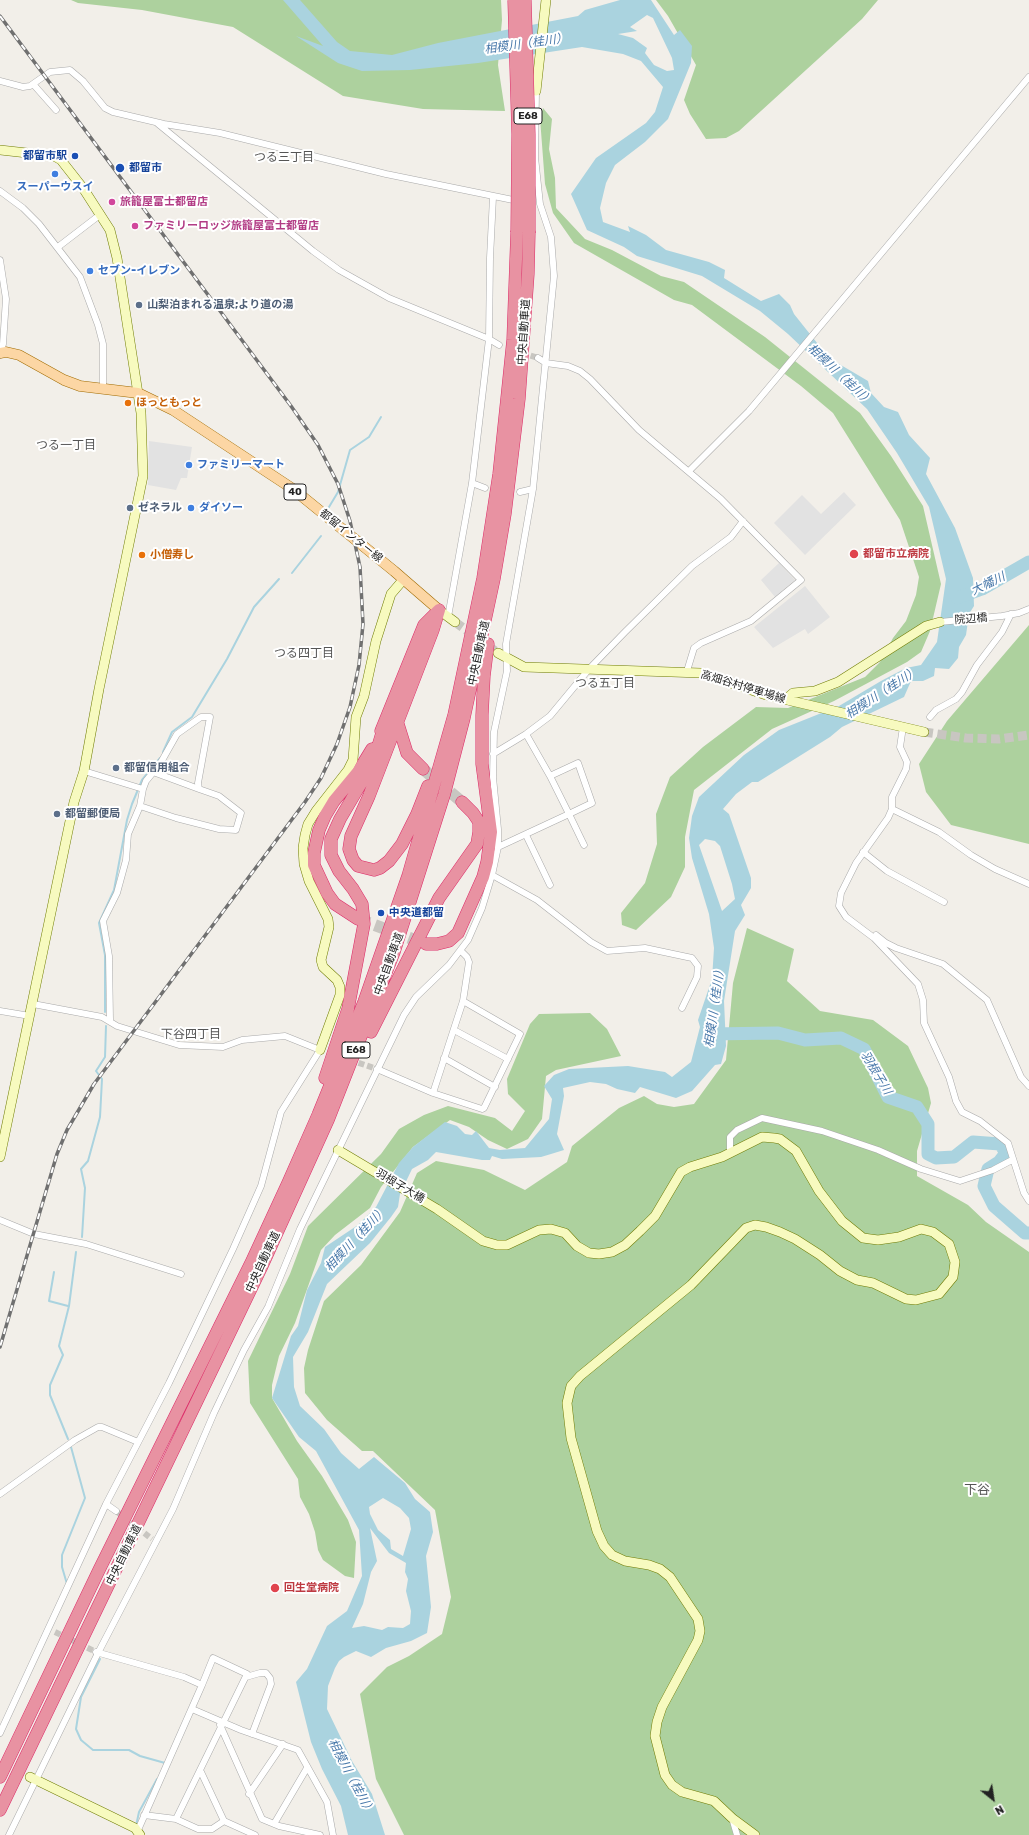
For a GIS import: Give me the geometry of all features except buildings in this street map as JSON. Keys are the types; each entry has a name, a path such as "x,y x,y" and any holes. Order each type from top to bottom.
{"highway":[{"name":"中央自動車道","path":"0,1810 261,1268 328,1120 394,952 444,795 475,672 494,579 505,514 519,399 528,274 523,232 514,0"},
{"name":"中央自動車道","path":"0,1777 99,1570 251,1263 318,1115 384,949 433,792 465,670 483,578 499,474 523,232 529,126 525,0"},
{"path":"426,944 437,944 449,941 458,933 483,877 490,850 491,832 482,764 484,676 505,514"},
{"path":"447,616 424,625 351,836 349,849 353,860 358,866 368,870 380,868 389,861 402,844 417,814 435,767 442,736 465,670"},
{"path":"391,722 407,753 423,769"},
{"path":"358,919 335,904 327,894 314,865 316,842 319,830 328,811 358,772 391,722"},
{"path":"288,1183 348,1009 364,924 362,904 339,871 331,855 331,839 340,819 373,763 391,722"},
{"path":"328,1120 438,898 476,844 480,832 478,822 473,813 462,802"}],"main road":[{"name":"都留インター線","path":"0,353 12,353 25,358 73,384 138,393 173,410 293,490 447,616"}],"street":[{"path":"9,1835 33,1779 96,1652 173,1509 214,1413 244,1350 268,1307 300,1229 404,1015 416,997 461,951 468,940 482,908 492,875 498,847 493,754 494,732 507,671 506,644 533,489 554,276 551,237 540,204 535,157 536,90 546,0"},
{"path":"0,81 23,87 33,84 50,72 70,70 83,81 105,108 113,112 156,122 220,133 365,170 493,197 540,204"},
{"path":"689,471 740,421 1029,77"},
{"path":"33,84 56,110"},
{"path":"156,122 313,251 339,270 389,298 489,339 499,345"},
{"path":"0,150 35,153 58,158 83,188 110,230 117,258 138,393 141,421 143,476 99,689 84,771 74,802 0,1157"},
{"path":"0,191 23,208 58,247 80,276 98,325 102,344 103,389"},
{"path":"447,616 472,483 489,339 490,258 493,197"},
{"path":"58,247 101,214"},
{"path":"0,260 6,299 0,353"},
{"path":"538,358 546,363 568,366 580,371 639,430 722,499 801,580 751,621 701,643 694,648 687,671"},
{"path":"472,483 485,488"},
{"path":"520,492 533,489"},
{"path":"493,754 526,734 550,716 589,669 668,591 684,573 731,537 743,520"},
{"path":"0,1733 53,1630 106,1504 233,1250 261,1186 281,1112 320,1050 340,994 340,987 337,980 323,967 321,960 329,927 328,918 308,876 303,848 308,824 316,810 348,770 353,760 356,717 364,696 376,641 391,594 403,580"},
{"name":"院辺橋","path":"940,622 1002,616 1029,609"},
{"path":"930,717 936,710 956,699 962,692 977,665 1002,632 1011,614"},
{"path":"785,700 793,693 816,691 838,682 926,626 940,622"},
{"name":"高畑谷村停車場線","path":"498,653 524,666 687,671 701,673 785,700 900,726"},
{"path":"110,1020 110,956 103,921 117,893 126,860 128,834 140,806 146,781 160,764 177,734 201,717 210,717 198,782 199,789"},
{"path":"924,732 900,726 900,747 907,762 906,769 892,797 892,809 888,818 856,862 841,893 839,906 846,917 869,934 893,956 918,984 923,1000 924,1023 949,1077 956,1100 962,1112 980,1121 1008,1143 1012,1160 1024,1193 1029,1201"},
{"path":"526,734 550,776 584,845"},
{"path":"498,847 526,836 592,803 578,763 550,776"},
{"path":"84,771 143,789"},
{"path":"140,806 176,818 219,829 236,830 241,813 219,796 153,772"},
{"path":"892,809 939,832 971,855 995,869 1029,884"},
{"path":"526,836 550,884"},
{"path":"863,852 887,871 944,902"},
{"path":"492,875 537,900 591,942 607,951 645,948 692,958 698,966 697,977 682,1008"},
{"path":"869,934 875,934 886,943 896,948 943,964 987,1000 1021,1077 1029,1086"},
{"path":"433,1093 463,1001 469,962 467,957 461,951"},
{"path":"377,1069 433,1093 482,1110 495,1087 520,1034 463,1001"},
{"path":"33,1004 102,1017 110,1020 118,1026 179,1045 223,1047 242,1040 285,1036 320,1050"},
{"path":"0,1011 30,1016"},
{"path":"454,1030 508,1059"},
{"path":"444,1058 495,1087"},
{"path":"730,1152 730,1137 737,1130 762,1118 822,1131 878,1150 921,1169 960,1181 981,1175 1012,1160"},
{"name":"羽根子大橋","path":"338,1150 436,1209 483,1241 497,1245 507,1245 539,1230 551,1229 566,1233 577,1246 589,1253 599,1254 612,1252 625,1244 655,1216 681,1172 690,1167 709,1162 762,1137 780,1140 796,1152 819,1191 842,1221 863,1238 878,1240 899,1236 920,1229 933,1232 949,1244 956,1262 953,1277 939,1294 916,1300 906,1299 884,1287 857,1280 840,1271 820,1255 795,1239 766,1227 755,1225 746,1228 739,1233 706,1270 676,1298 590,1367 571,1386 567,1403 571,1438 597,1531 604,1546 612,1555 625,1561 649,1565 660,1569 670,1577 698,1619 700,1630 698,1640 662,1707 657,1722 655,1736 665,1775 672,1785 682,1792 714,1802 755,1835"},
{"path":"0,1220 34,1234 86,1244 181,1274"},
{"path":"0,1494 75,1440 98,1428 102,1427 138,1442"},
{"path":"106,1504 116,1511"},
{"path":"96,1652 184,1677 202,1684"},
{"path":"33,1779 139,1832 144,1815 192,1709 213,1658 247,1674 201,1772 176,1819"},
{"path":"246,1677 266,1673 270,1678 271,1684 252,1734"},
{"path":"192,1709 216,1718 223,1725 249,1794 262,1819 274,1824 320,1835"},
{"path":"223,1725 298,1750 307,1768 322,1790 327,1802 333,1835"},
{"path":"249,1794 283,1744"},
{"path":"274,1824 307,1768"},
{"path":"201,1772 224,1821 255,1835"},
{"path":"144,1815 176,1819 198,1829 212,1829 224,1821"},
{"path":"732,1818 737,1835"}],"green space":[{"path":"71,0 501,0 502,20 498,65 505,111 423,109 343,96 233,27 142,10 78,3"},
{"path":"656,0 878,0 862,19 739,131 726,138 706,139 690,114 684,100 696,65 668,16"},
{"path":"543,108 552,119 549,149 555,178 556,208 585,239 612,250 661,276 684,282 765,337 860,413 891,456 923,506 941,584 930,631 921,652 907,662 834,701 772,729 694,790 685,837 685,867 671,897 636,930 622,925 621,913 645,883 657,844 656,814 670,777 703,747 756,707 788,708 865,677 880,662 893,638 906,621 916,595 919,577 900,520 833,413 801,386 692,305 674,300 574,243 553,213 545,184 540,118"},
{"path":"1029,625 1029,844 951,825 926,792 919,764 947,721"},
{"path":"747,928 794,949 787,981 820,1011 873,1020 908,1046 928,1088 931,1103 917,1151 917,1176 968,1205 986,1222 1029,1252 1029,1835 404,1835 376,1779 360,1694 387,1667 409,1656 442,1634 451,1597 435,1510 373,1451 362,1451 327,1420 305,1393 304,1368 308,1350 324,1301 361,1265 400,1212 417,1173 436,1161 484,1170 525,1190 567,1162 572,1146 619,1108 644,1096 657,1104 674,1107 694,1104 726,1060 733,983"},
{"path":"590,1013 607,1029 621,1056 556,1070 546,1076 542,1119 528,1139 507,1149 488,1140 469,1127 450,1120 413,1147 381,1187 370,1208 335,1235 321,1250 295,1323 279,1356 272,1385 272,1398 297,1441 322,1476 348,1520 356,1542 354,1578 345,1576 323,1560 318,1550 315,1532 309,1514 300,1497 298,1479 250,1403 248,1361 290,1274 308,1226 381,1154 399,1129 424,1115 448,1106 495,1118 512,1131 525,1111 508,1094 507,1079 530,1024 539,1014"}],"shaded area":[{"path":"149,441 192,447 187,478 181,478 176,490 148,485"},
{"path":"844,492 856,505 805,555 774,523 802,495 821,514"},
{"path":"779,563 795,580 775,597 761,580"},
{"path":"805,586 830,617 808,634 805,629 773,648 754,627"}],"water":[{"name":"相模川（桂川）","path":"283,0 300,0 337,42 350,51 392,55 438,43 578,16 585,10 620,0 651,0 674,35 680,30 692,46 691,63 668,119 645,142 615,165 606,183 600,208 603,222 630,232 628,226 646,235 666,250 709,262 725,270 724,278 761,301 779,294 790,305 794,314 829,358 868,381 871,393 884,407 898,412 909,435 930,458 926,474 955,528 973,578 974,606 969,614 966,635 959,647 958,658 949,669 935,668 934,676 923,681 911,681 904,697 842,727 830,737 758,782 752,782 736,794 723,809 729,814 751,878 751,888 741,905 745,915 735,931 724,1001 726,1046 721,1064 715,1065 692,1091 676,1098 640,1087 635,1093 617,1089 606,1084 590,1082 563,1088 564,1096 557,1134 564,1150 541,1157 502,1159 492,1156 490,1160 436,1152 428,1160 412,1169 400,1194 398,1207 391,1217 370,1243 327,1284 308,1332 293,1357 294,1387 300,1406 324,1429 341,1453 359,1469 374,1457 405,1483 415,1499 430,1512 433,1532 426,1556 431,1607 427,1633 411,1641 386,1648 371,1657 356,1651 344,1657 339,1661 335,1668 328,1686 327,1709 352,1761 372,1794 385,1835 348,1835 341,1806 322,1769 311,1742 296,1682 307,1669 327,1626 347,1611 362,1576 359,1530 316,1451 299,1437 272,1398 291,1336 298,1326 307,1290 321,1263 325,1247 358,1225 376,1207 399,1163 413,1147 445,1122 457,1126 465,1134 472,1135 476,1131 489,1148 500,1150 525,1148 549,1119 552,1099 544,1086 554,1075 569,1069 628,1066 665,1072 672,1077 691,1062 700,1027 698,1020 712,979 714,948 709,914 692,858 689,838 692,816 699,797 744,755 779,730 839,706 906,668 921,665 937,642 946,579 929,507 897,453 867,409 788,334 760,311 702,276 637,256 624,247 587,230 571,194 596,158 646,123 655,112 663,87 641,61 623,54 582,47 478,63 410,70 362,71 338,63 296,36 323,46","holes":["647,15 653,18 672,58 674,70 667,71 654,65 645,53 647,48 633,38 618,34 637,31 630,27","705,839 715,841 720,846 735,899 722,911 699,845","383,1498 400,1508 409,1518 411,1529 403,1556 391,1549 390,1540 378,1530 370,1514 369,1507","370,1528 389,1553 406,1563 405,1572 408,1579 406,1591 411,1611 410,1624 403,1628 388,1627 382,1630 364,1626 352,1628 363,1604 371,1572 377,1561"]}],"waterway":[{"path":"329,507 338,492 350,450 369,437 381,417"},
{"path":"292,573 321,536"},
{"name":"大幡川","path":"957,598 982,589 1029,562"},
{"path":"163,752 172,732 192,717 227,659 254,607 279,579"},
{"path":"105,1012 105,955 99,923 114,890 127,820 132,804 142,780 160,758"},
{"path":"82,1237 85,1188 81,1169 88,1161 100,1117 102,1079 96,1071 105,1057 106,1026"},
{"name":"羽根子川","path":"709,1034 778,1033 805,1040 841,1038 864,1049 888,1097 917,1107 928,1124 928,1154 936,1158 954,1157 973,1142 1000,1144 1006,1153 999,1162 988,1169 984,1186 994,1206 1025,1233 1029,1233"},
{"path":"68,1439 50,1395 50,1385 63,1355 59,1346 69,1306 76,1252"},
{"path":"54,1272 49,1301 68,1306"},
{"path":"67,1584 62,1567 62,1555 85,1498 71,1447"},
{"path":"100,1659 81,1697 76,1729 81,1740 93,1750 129,1750 140,1756 165,1763"},
{"path":"136,1826 139,1812 157,1779"}],"tunnel":[{"path":"522,353 538,358"},
{"path":"455,622 498,653"},
{"path":"924,732 966,738 999,739 1029,735"},
{"path":"423,769 462,802"},
{"path":"358,919 426,944"},
{"path":"350,1060 377,1069"},
{"path":"116,1511 152,1539"},
{"path":"55,1632 94,1651"}],"railway":[{"path":"0,16 291,406 318,445 338,484 350,521 360,567 363,624 359,665 350,707 337,744 321,778 305,802 94,1084 67,1130 57,1154 0,1347"}],"place":[{"name":"都留市駅","path":"75,156"},
{"name":"都留市","path":"120,168"},
{"name":"スーパーウスイ","path":"55,174"},
{"name":"旅籠屋富士都留店","path":"112,202"},
{"name":"ファミリーロッジ旅籠屋富士都留店","path":"135,226"},
{"name":"セブン-イレブン","path":"90,271"},
{"name":"山梨泊まれる温泉;より道の湯","path":"139,305"},
{"name":"ほっともっと","path":"128,403"},
{"name":"ファミリーマート","path":"189,465"},
{"name":"ゼネラル","path":"130,508"},
{"name":"ダイソー","path":"191,508"},
{"name":"都留市立病院","path":"854,554"},
{"name":"小僧寿し","path":"142,555"},
{"name":"都留信用組合","path":"116,768"},
{"name":"都留郵便局","path":"57,814"},
{"name":"中央道都留","path":"381,913"},
{"name":"回生堂病院","path":"275,1588"}],"district":[{"name":"つる三丁目","path":"284,158"},
{"name":"つる一丁目","path":"66,446"},
{"name":"つる四丁目","path":"304,654"},
{"name":"つる五丁目","path":"605,684"},
{"name":"下谷四丁目","path":"191,1035"},
{"name":"下谷","path":"977,1490"}]}
